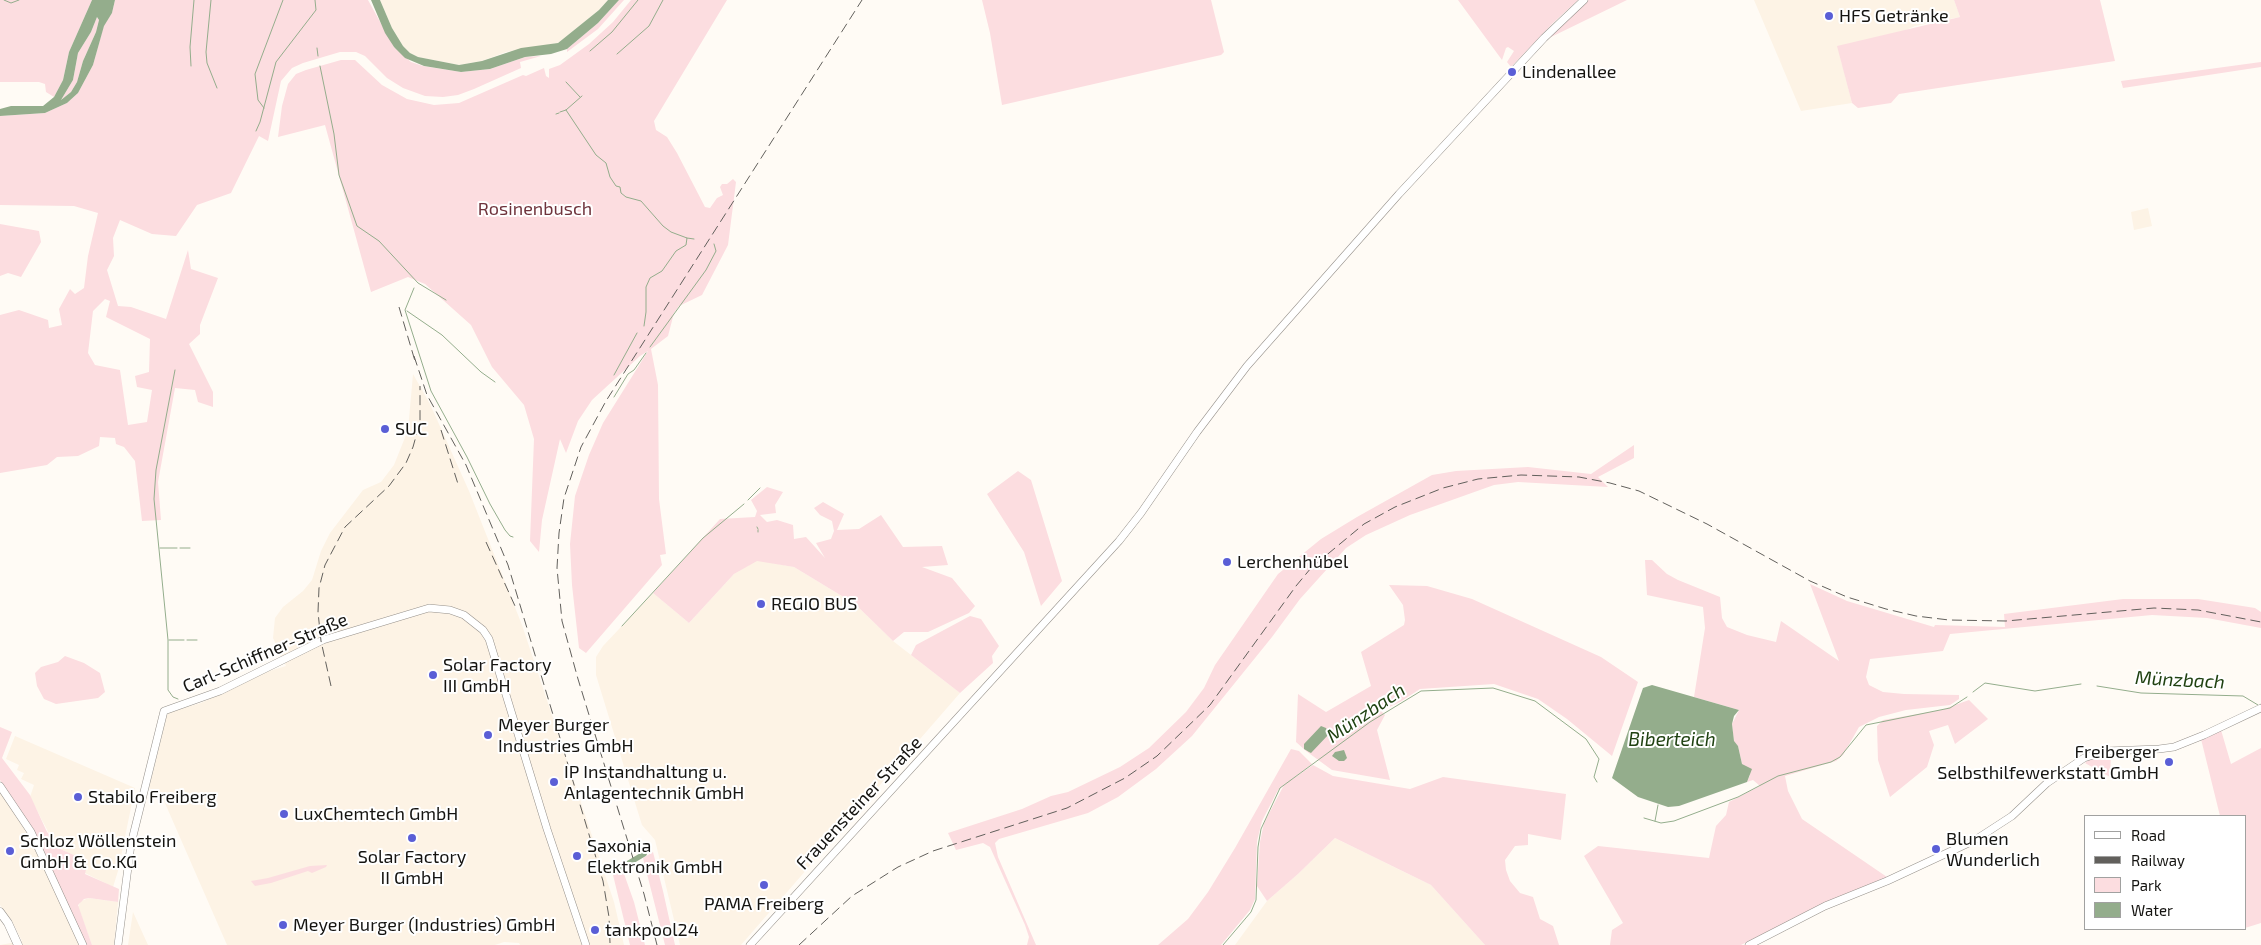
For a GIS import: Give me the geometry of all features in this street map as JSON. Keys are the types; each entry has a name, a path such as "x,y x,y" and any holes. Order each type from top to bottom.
{"main road":[{"name":"Frauensteiner Straße","path":"750,945 1119,541 1141,514 1197,432 1254,359 1464,123 1544,38 1584,0"},
{"name":"Carl-Schiffner-Straße","path":"118,945 131,844 164,711 168,708 200,700 299,651 341,633 429,608 450,610 469,618 483,630 493,648 547,829 586,945"},
{"path":"1749,945 1825,906 1887,881 1975,840 2012,816 2047,783 2084,758 2106,752 2174,747 2261,708"},
{"path":"0,786 31,832 83,945"},
{"path":"0,912 18,945"}],"shaded area":[{"path":"380,0 608,0 599,10 558,43 506,52 482,61 459,65 418,57 410,53 403,46 392,28"},
{"path":"1754,0 1954,0 1960,17 1915,26 1841,59 1852,103 1801,111"},
{"path":"2148,208 2152,226 2134,230 2131,212"},
{"path":"413,374 430,404 469,491 522,625 614,902 624,945 520,945 519,943 504,942 495,945 227,945 161,794 149,788 167,715 170,712 201,703 266,672 286,666 273,638 275,618 283,607 303,591 312,580 321,551 330,533 363,490 381,482 394,465 408,430"},
{"path":"757,560 794,567 855,604 893,641 960,693 741,945 680,945 655,840 642,825 596,675 596,657 603,646 653,593 689,623 734,574"},
{"path":"15,736 135,788 113,887 85,873 86,870 76,863 77,857 56,847 30,797 34,785 21,779 24,773 17,770 19,765 6,759"},
{"path":"0,791 26,829 80,945 0,945 22,941 12,921 0,905"},
{"path":"1335,838 1431,885 1485,945 1235,945 1267,901"},
{"path":"89,898 118,902 114,945 92,945 78,907 81,901"},
{"path":"133,912 148,945 128,945"}],"green space":[{"path":"0,0 92,0 69,52 63,80 54,97 46,92 45,84 39,82 0,82"},
{"path":"115,0 368,0 394,47 411,62 423,66 461,72 490,69 525,57 541,56 520,62 521,68 474,89 458,95 443,97 425,96 403,88 387,78 365,56 356,52 340,52 303,63 292,68 281,81 268,141 259,136 231,193 197,205 176,236 152,234 120,220 113,238 114,256 107,270 118,306 131,307 166,319 188,250 191,269 218,278 200,325 200,334 189,344 213,392 213,407 198,402 195,390 175,388 158,482 161,520 142,521 135,461 124,447 116,444 115,438 100,437 99,446 78,456 57,457 47,465 0,473 0,315 19,310 48,320 49,328 62,325 59,309 70,289 75,294 84,288 88,256 98,213 74,206 0,205 0,116 45,113 67,103 78,93 93,65 104,25 112,13","holes":["105,299 110,301 106,317 150,339 149,372 135,376 137,387 152,390 147,422 128,425 120,370 95,365 88,353 93,311"]},
{"path":"619,0 624,0 598,29 567,52 567,49 598,23"},
{"name":"Rosinenbusch","path":"631,0 727,0 654,121 656,130 667,137 677,153 705,207 710,208 717,198 723,195 720,187 722,184 727,184 733,179 736,182 728,245 702,295 679,306 674,313 668,336 651,349 658,385 659,499 666,554 660,555 662,565 586,653 579,648 572,585 570,544 575,496 589,455 603,423 648,351 640,356 592,400 578,421 566,453 560,439 542,520 539,552 530,541 534,439 524,405 492,367 471,325 425,284 408,277 371,292 325,125 278,137 282,106 288,84 296,74 306,70 341,60 355,60 382,85 407,99 434,105 459,103 523,75 526,76 544,68 546,76 549,78 549,69 560,65 589,44 613,22"},
{"path":"982,0 1211,0 1224,52 1221,55 1002,105 990,33"},
{"path":"1458,0 1578,0 1511,67 1507,62 1514,51 1508,47 1506,48 1502,60"},
{"path":"1587,0 1627,0 1549,38"},
{"path":"1954,0 2100,0 2115,61 1899,94 1891,103 1858,108 1852,103 1837,46 1960,17"},
{"path":"97,17 99,20 96,32 83,61 77,82 71,92 61,100 73,80 78,53 91,32"},
{"path":"2261,62 2261,67 2123,88 2121,81"},
{"path":"0,224 39,231 41,242 21,277 8,273 0,276"},
{"path":"1634,445 1634,458 1598,477 1608,487 1518,482 1494,485 1410,515 1366,535 1346,548 1300,599 1272,637 1192,736 1156,769 1118,797 1088,813 999,839 995,843 998,857 1036,945 1027,945 1029,937 1025,925 990,847 983,843 956,850 948,833 1022,809 1051,796 1068,792 1120,767 1149,748 1186,712 1204,688 1215,665 1278,574 1321,539 1357,517 1432,475 1456,471 1528,467 1591,474"},
{"path":"1018,471 1031,480 1062,581 1041,606 1024,552 987,494"},
{"path":"767,487 783,492 775,505 776,513 760,515 767,522 777,520 793,525 794,539 806,537 825,558 816,543 831,539 834,531 832,521 820,515 814,508 823,502 844,514 837,530 859,529 881,515 903,547 942,546 948,565 922,567 952,578 975,606 969,613 928,632 904,632 893,641 855,604 794,567 757,561 734,574 689,623 653,593 720,519 755,517 757,511 751,500"},
{"path":"1645,560 1652,560 1667,574 1678,580 1720,597 1722,618 1727,627 1747,635 1776,642 1781,621 1839,661 1810,584 1847,601 1934,627 1935,625 2005,627 2004,614 2123,599 2198,599 2255,608 2261,612 2261,628 2207,618 2152,615 1950,634 1943,651 1870,659 1866,677 1869,685 1883,692 1959,695 1959,699 1950,705 1906,710 1879,717 1859,727 1843,755 1836,761 1785,776 1788,791 1802,819 1887,877 1817,907 1741,945 1610,945 1612,930 1623,923 1584,856 1598,846 1709,858 1716,826 1726,815 1729,802 1760,786 1753,780 1747,782 1750,775 1742,764 1738,746 1734,742 1732,724 1739,710 1694,697 1705,628 1703,607 1647,595"},
{"path":"1389,585 1427,586 1472,599 1601,657 1638,682 1612,756 1567,719 1538,699 1494,684 1420,689 1381,711 1385,715 1377,730 1390,780 1332,770 1306,751 1296,742 1298,694 1326,712 1371,686 1361,652 1404,625 1405,620 1403,605"},
{"path":"970,616 981,619 999,646 992,656 993,663 960,693 911,655 916,645"},
{"path":"65,656 84,663 100,673 105,692 98,698 56,704 44,699 37,686 35,673 41,667 58,662"},
{"path":"1969,700 1988,719 1955,744 1948,725 1929,731 1934,745 1927,767 1890,797 1878,760 1877,726 1883,720 1941,710"},
{"path":"0,727 12,732 2,758 30,795 47,832 57,843 56,847 78,857 76,863 86,870 85,874 119,889 118,902 89,898 84,899 78,905 92,945 86,945 34,832 0,780"},
{"path":"2221,730 2231,764 2261,748 2261,923 2246,928 2246,815 2220,815 2201,739"},
{"path":"1291,749 1299,751 1312,764 1278,790 1262,821 1257,841 1255,899 1250,910 1221,945 1158,945 1188,919 1208,892"},
{"path":"2111,754 2110,777 2085,763 2088,760"},
{"path":"1313,765 1333,776 1410,789 1443,777 1566,794 1561,840 1528,834 1528,845 1515,846 1505,860 1510,881 1520,893 1533,897 1540,919 1553,926 1559,945 1485,945 1431,885 1335,838 1267,901 1257,886 1260,842 1264,823 1284,785"},
{"path":"653,852 675,945 665,945 643,858"},
{"path":"327,865 312,873 308,871 271,883 255,886 251,881 310,866"},
{"path":"623,871 634,902 645,945 630,945 613,875"}],"water":[{"path":"92,0 115,0 112,13 104,26 93,65 78,93 67,103 45,113 0,116 0,109 11,106 43,106 54,97 63,80 69,52","holes":["97,17 99,20 77,82 71,92 61,100 73,80 78,53 91,32"]},
{"path":"371,0 380,0 392,28 403,46 410,53 418,57 459,65 482,61 521,48 558,43 599,10 608,0 619,0 598,23 567,49 551,54 525,57 490,69 461,72 424,66 405,58 394,47 385,33"},
{"name":"Biberteich","path":"1652,685 1739,710 1734,716 1732,724 1734,741 1738,746 1742,764 1752,769 1747,782 1679,806 1668,807 1638,797 1612,778 1643,688"},
{"path":"1321,726 1326,728 1329,734 1311,753 1304,749 1304,744"},
{"path":"1344,750 1347,758 1344,761 1339,761 1332,756 1335,752"}],"waterway":[{"path":"4,0 11,3 19,0"},
{"path":"191,66 190,47 194,0"},
{"path":"211,0 206,52 207,63 217,88"},
{"path":"264,108 258,100 255,74 283,0"},
{"path":"256,131 276,62 316,10 315,0"},
{"path":"590,51 612,32 638,0"},
{"path":"617,54 649,26 663,0"},
{"path":"317,48 318,56"},
{"path":"320,66 334,134 339,175 357,226 379,241 418,283 446,300"},
{"path":"566,82 580,97"},
{"path":"560,112 566,110 582,96"},
{"path":"566,110 596,155 606,163 610,177 616,186 620,187 621,193 626,197 641,201 663,226 671,232 687,238 686,245 676,251 662,271 650,278 646,287 644,326"},
{"path":"687,238 694,239"},
{"path":"650,347 706,270 716,251 714,244"},
{"path":"414,288 405,310 431,391 490,504 505,530 513,537"},
{"path":"407,311 442,335 481,372 495,382"},
{"path":"614,375 637,333"},
{"path":"614,397 628,374 634,370 646,353"},
{"path":"175,370 156,470 154,499 168,640 168,690 173,697 178,699"},
{"path":"748,500 760,488"},
{"path":"622,626 703,538 744,504"},
{"path":"160,548 177,548"},
{"path":"180,548 190,548"},
{"path":"169,640 184,640"},
{"path":"187,640 197,640"},
{"name":"Münzbach","path":"1973,692 1985,683 2035,691 2081,684"},
{"name":"Münzbach","path":"2097,686 2141,693 2243,696 2258,705"},
{"name":"Münzbach","path":"1223,945 1251,912 1256,900 1258,847 1261,829 1280,788 1370,722 1421,691 1493,688 1535,701 1586,739 1599,759 1594,777 1597,782"},
{"name":"Münzbach","path":"1644,818 1661,823 1674,821 1738,797 1778,776 1831,762 1840,757 1866,725 1950,708 1967,697"},
{"path":"1655,821 1658,805"},
{"path":"622,867 644,854"}],"railway":[{"path":"657,945 644,894 562,621 557,568 564,498 581,447 606,401 862,0"},
{"path":"399,307 415,361"},
{"path":"414,356 427,395 466,465 508,565 603,881 609,917 610,943"},
{"path":"331,686 321,641 318,612 319,588 325,565 345,527 389,486 406,463 420,422 420,386"},
{"path":"441,430 458,484"},
{"path":"799,945 852,896 898,867 933,851 1067,808 1125,778 1157,756 1210,705 1311,568 1364,524 1395,507 1443,488 1478,479 1521,475 1579,477 1639,491 1707,524 1810,581 1847,597 1916,616 1949,620 2006,621 2154,608 2198,610 2261,622"},
{"path":"486,542 515,606"}],"place":[{"name":"HFS Getränke","path":"1829,16"},
{"name":"Lindenallee","path":"1512,72"},
{"name":"SUC","path":"385,429"},
{"name":"Lerchenhübel","path":"1227,562"},
{"name":"REGIO BUS","path":"761,604"},
{"name":"Solar Factory III GmbH","path":"433,675"},
{"name":"Meyer Burger Industries GmbH","path":"488,735"},
{"name":"Freiberger Selbsthilfewerkstatt GmbH","path":"2169,762"},
{"name":"IP Instandhaltung u. Anlagentechnik GmbH","path":"554,782"},
{"name":"Stabilo Freiberg","path":"78,797"},
{"name":"LuxChemtech GmbH","path":"284,814"},
{"name":"Solar Factory II GmbH","path":"412,838"},
{"name":"Blumen Wunderlich","path":"1936,849"},
{"name":"Schloz Wöllenstein GmbH & Co.KG","path":"10,851"},
{"name":"Saxonia Elektronik GmbH","path":"577,856"},
{"name":"PAMA Freiberg","path":"764,885"},
{"name":"Meyer Burger (Industries) GmbH","path":"283,925"},
{"name":"tankpool24","path":"595,930"}]}
